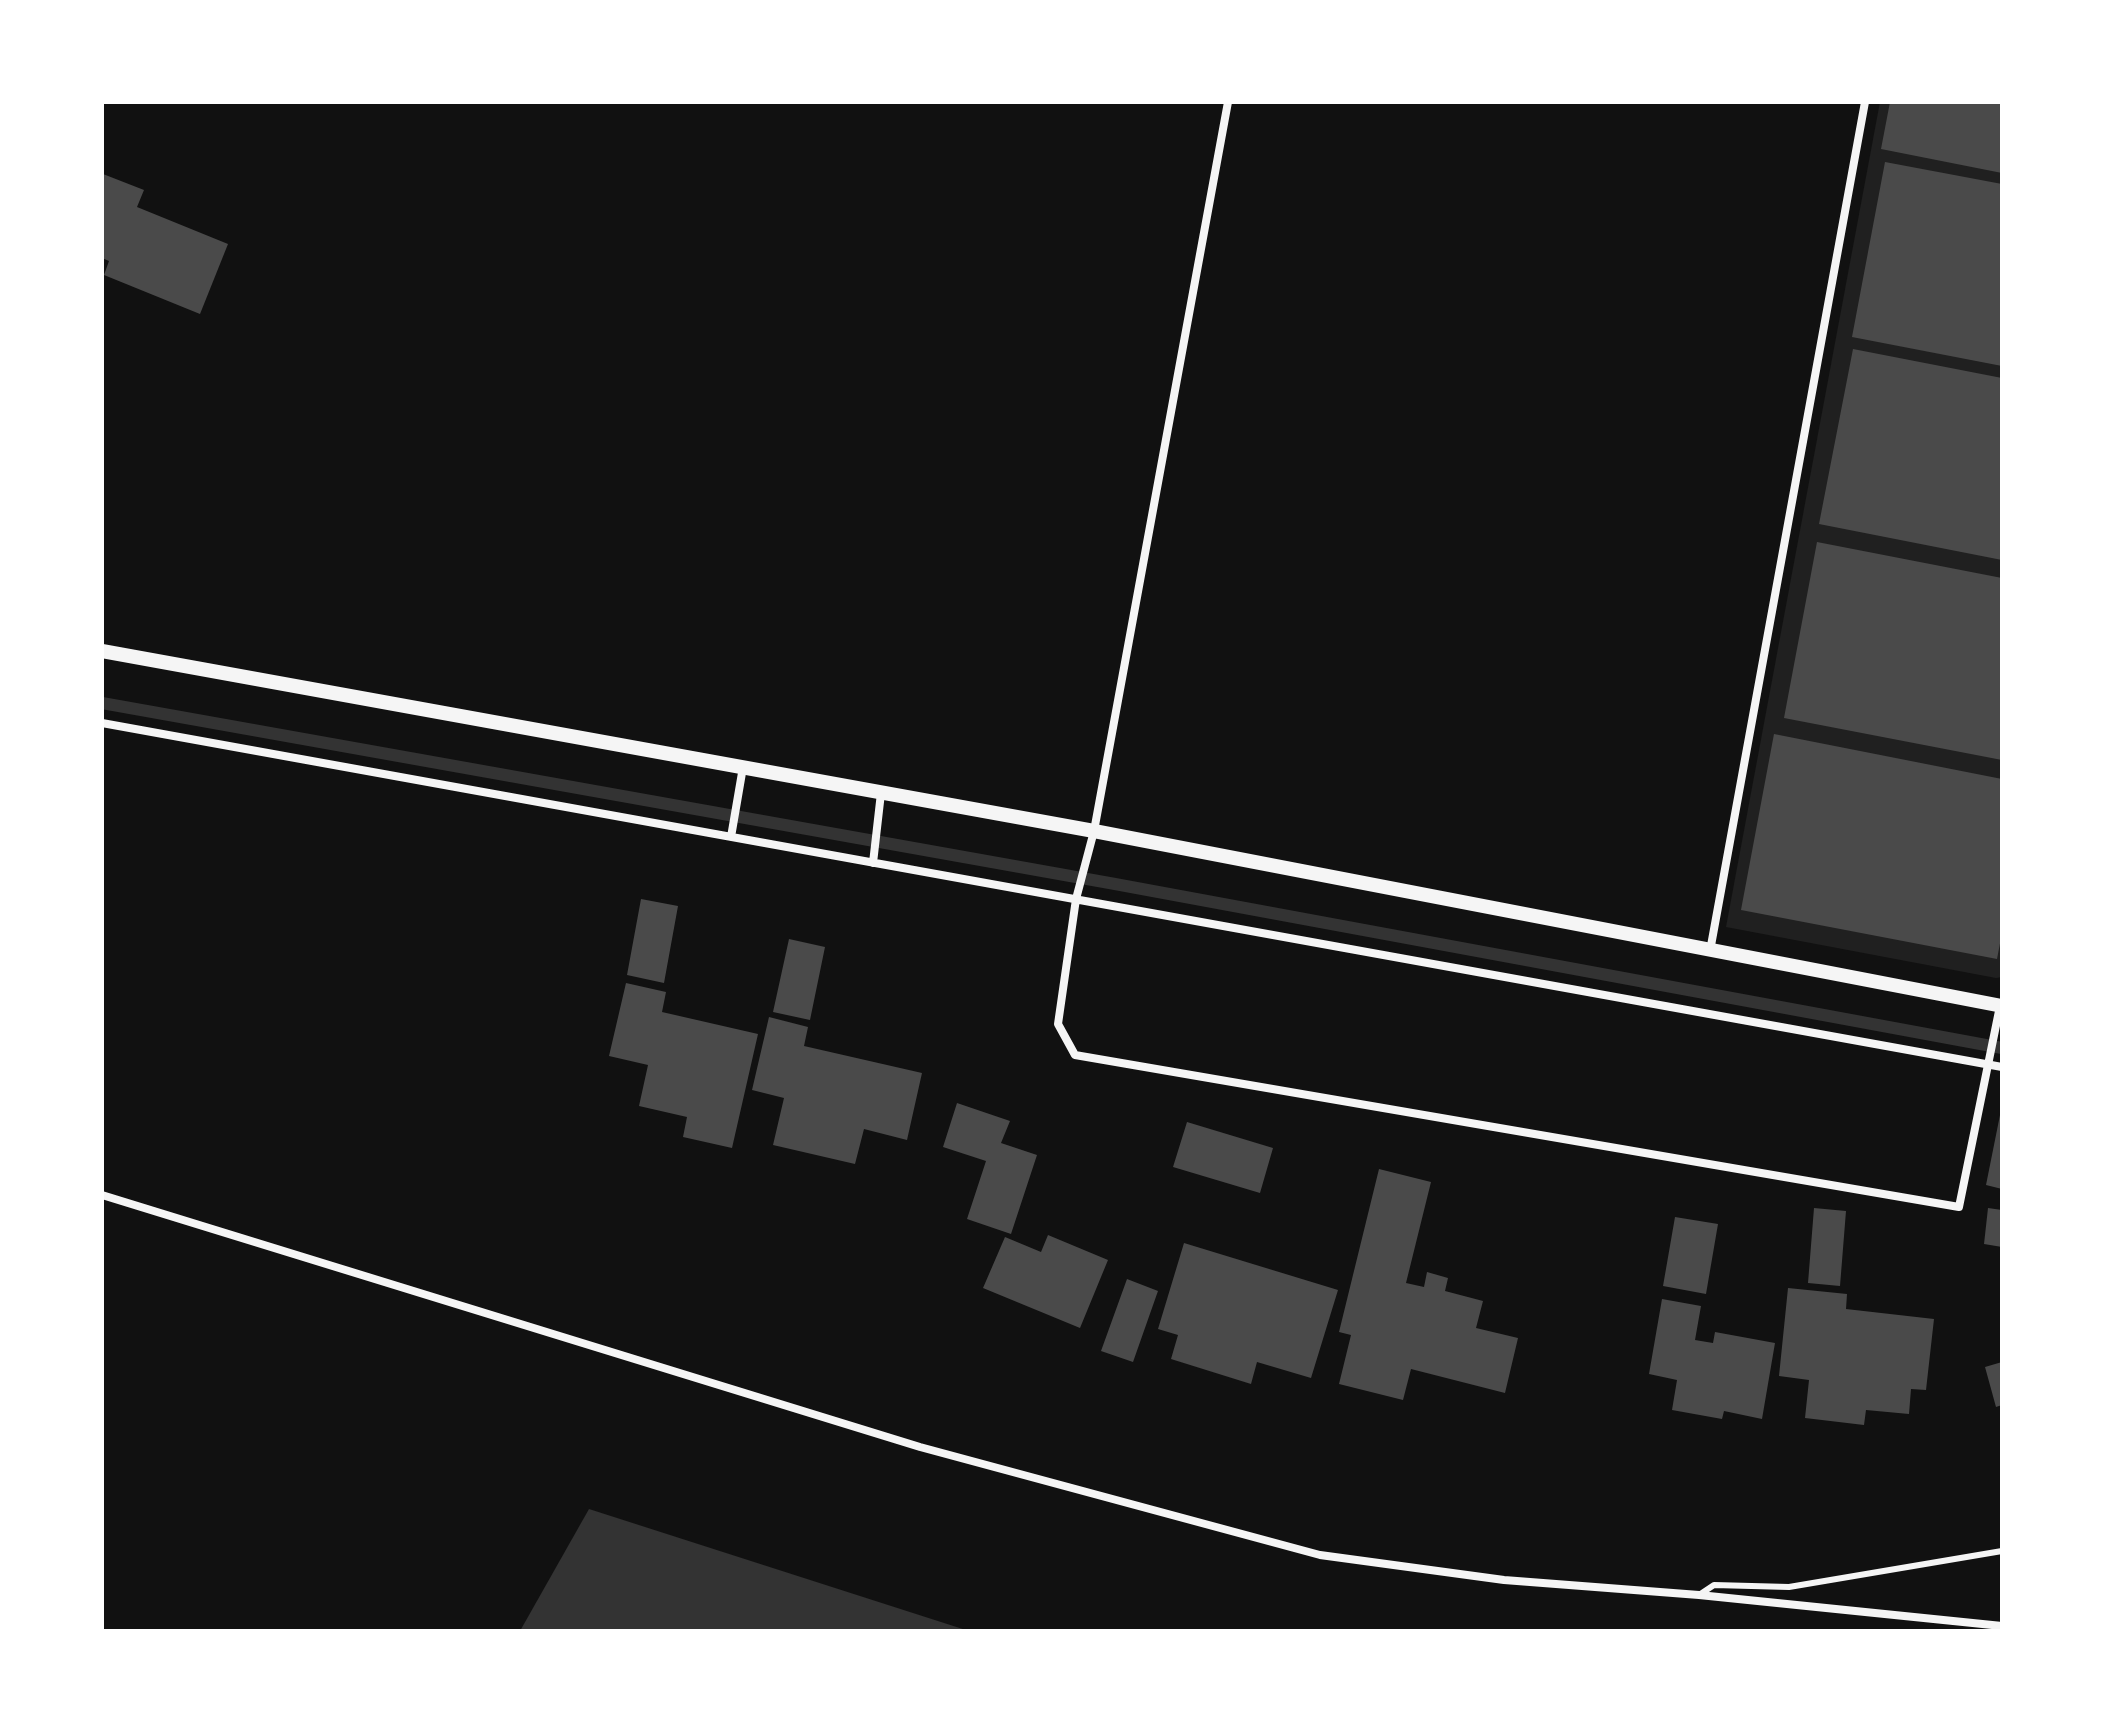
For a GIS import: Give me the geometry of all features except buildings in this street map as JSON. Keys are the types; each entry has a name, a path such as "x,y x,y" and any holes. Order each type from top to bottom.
{"street":[{"path":"102,651 1094,831 2001,1006 1959,1207 1075,1055 1058,1024 1076,899 1094,831 1228,102"},
{"path":"1709,952 1865,102"},
{"path":"102,723 1990,1061 2002,1067"},
{"path":"731,837 743,767"},
{"path":"873,863 881,793"},
{"path":"102,1195 905,1442 1320,1555 1504,1580 1699,1595 2002,1626"}],"lane":[{"path":"1699,1595 1714,1585 1789,1587 2002,1551"}],"shaded area":[{"path":"1880,102 2002,102 2002,977 1996,978 1726,927"},
{"path":"589,1509 969,1631 520,1631"}],"waterway":[{"path":"102,703 1115,884 2002,1048"}]}
